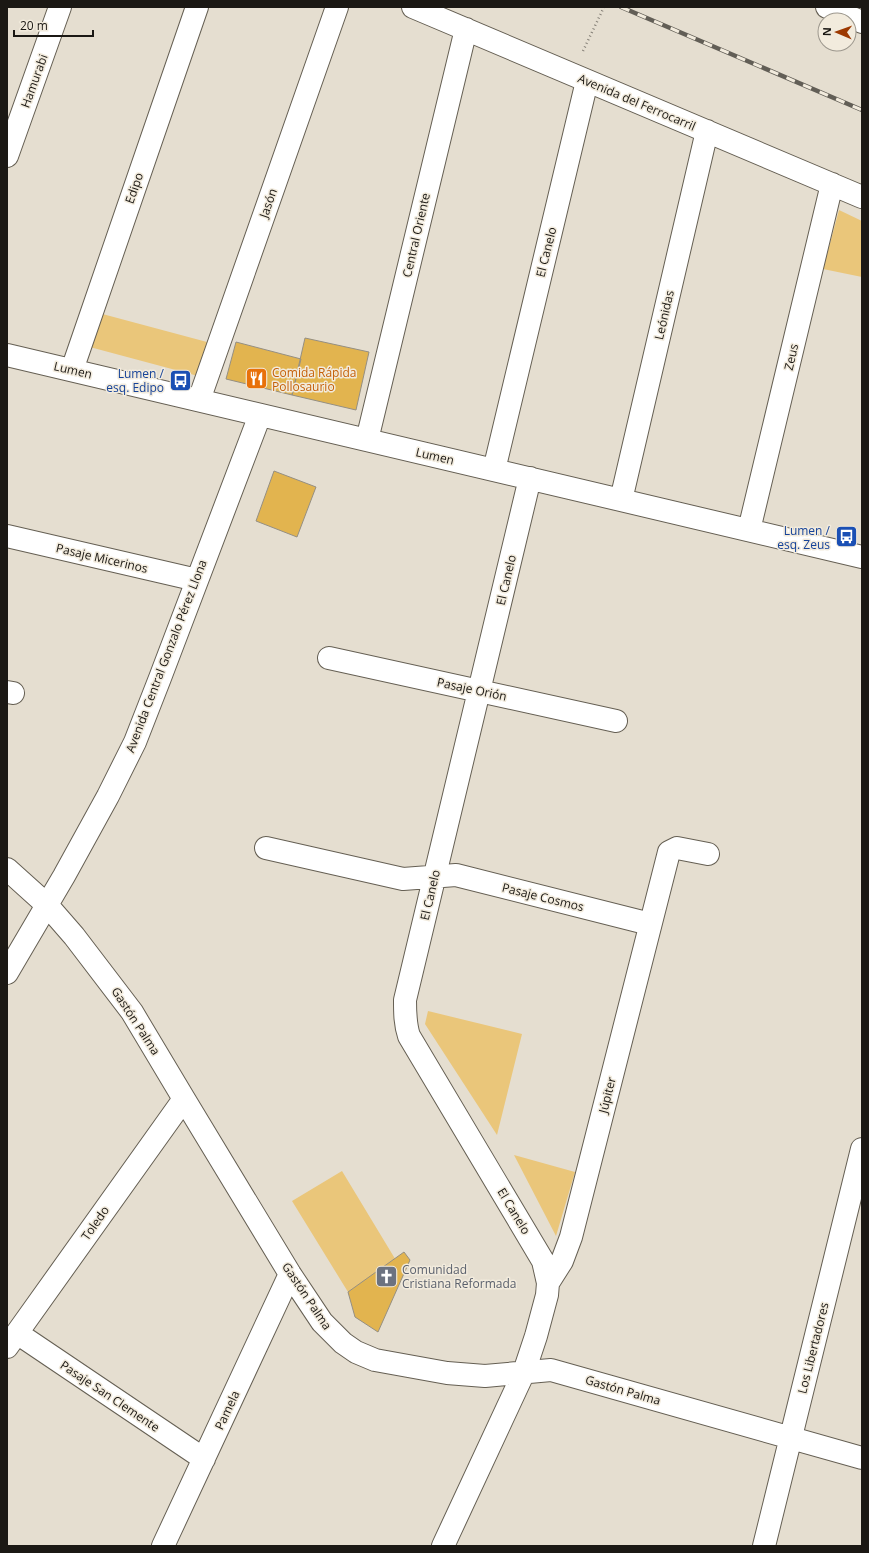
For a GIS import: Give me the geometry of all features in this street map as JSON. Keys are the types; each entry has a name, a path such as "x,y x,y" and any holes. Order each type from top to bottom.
{"street":[{"name":"Hamurabi","path":"7,156 60,7"},
{"name":"Edipo","path":"72,370 197,7"},
{"name":"Jasón","path":"199,400 337,7"},
{"name":"Avenida del Ferrocarril","path":"413,7 862,197"},
{"path":"827,7 862,22"},
{"name":"Central Oriente","path":"367,440 466,30"},
{"name":"El Canelo","path":"494,470 579,77"},
{"name":"Leónidas","path":"621,500 707,131"},
{"name":"Zeus","path":"749,530 832,184"},
{"name":"Lumen","path":"7,354 862,557"},
{"name":"Avenida Central Gonzalo Pérez Llona","path":"7,973 108,796 135,742 260,415"},
{"name":"El Canelo","path":"530,478 405,1000 406,1025 409,1036 538,1250 543,1261 548,1283"},
{"name":"Pasaje Micerinos","path":"7,536 197,580"},
{"name":"Pasaje Orión","path":"329,658 616,721"},
{"name":"Pasaje Cosmos","path":"266,848 403,879 456,875 650,924"},
{"name":"Júpiter","path":"524,1372 545,1306 548,1283 562,1261 571,1237 669,852 677,848 708,854"},
{"name":"Gastón Palma","path":"7,869 47,905 89,954 132,1012 290,1274 322,1322 343,1344 356,1352 375,1360 447,1374 486,1376 551,1370 862,1458"},
{"name":"Toledo","path":"12,1340 184,1100"},
{"name":"Los Libertadores","path":"764,1546 862,1149"},
{"name":"Pamela","path":"163,1546 290,1274"},
{"name":"Pasaje San Clemente","path":"12,1340 204,1459"},
{"path":"443,1546 524,1372"}],"path":[{"path":"579,77 604,7"}],"shaded area":[{"path":"839,210 862,221 862,277 823,269"},
{"path":"95,312 207,342 198,376 86,346"},
{"path":"428,1011 522,1034 497,1135 425,1024"},
{"path":"514,1155 575,1172 556,1236"},
{"path":"342,1171 397,1262 348,1292 292,1201"}],"building":[{"path":"305,338 369,352 356,410 292,395"},
{"path":"236,342 301,359 292,395 226,379"},
{"path":"274,471 316,487 297,537 256,521"},
{"name":"Comunidad Cristiana Reformada","path":"404,1252 410,1260 378,1332 355,1317 348,1292"}],"railway":[{"path":"621,7 862,110"}],"place":[{"name":"Comida Rápida Pollosaurio","path":"257,379"},
{"name":"Lumen / esq. Edipo","path":"180,380"},
{"name":"Lumen / esq. Zeus","path":"846,537"},
{"name":"Comunidad Cristiana Reformada","path":"386,1276"}]}
